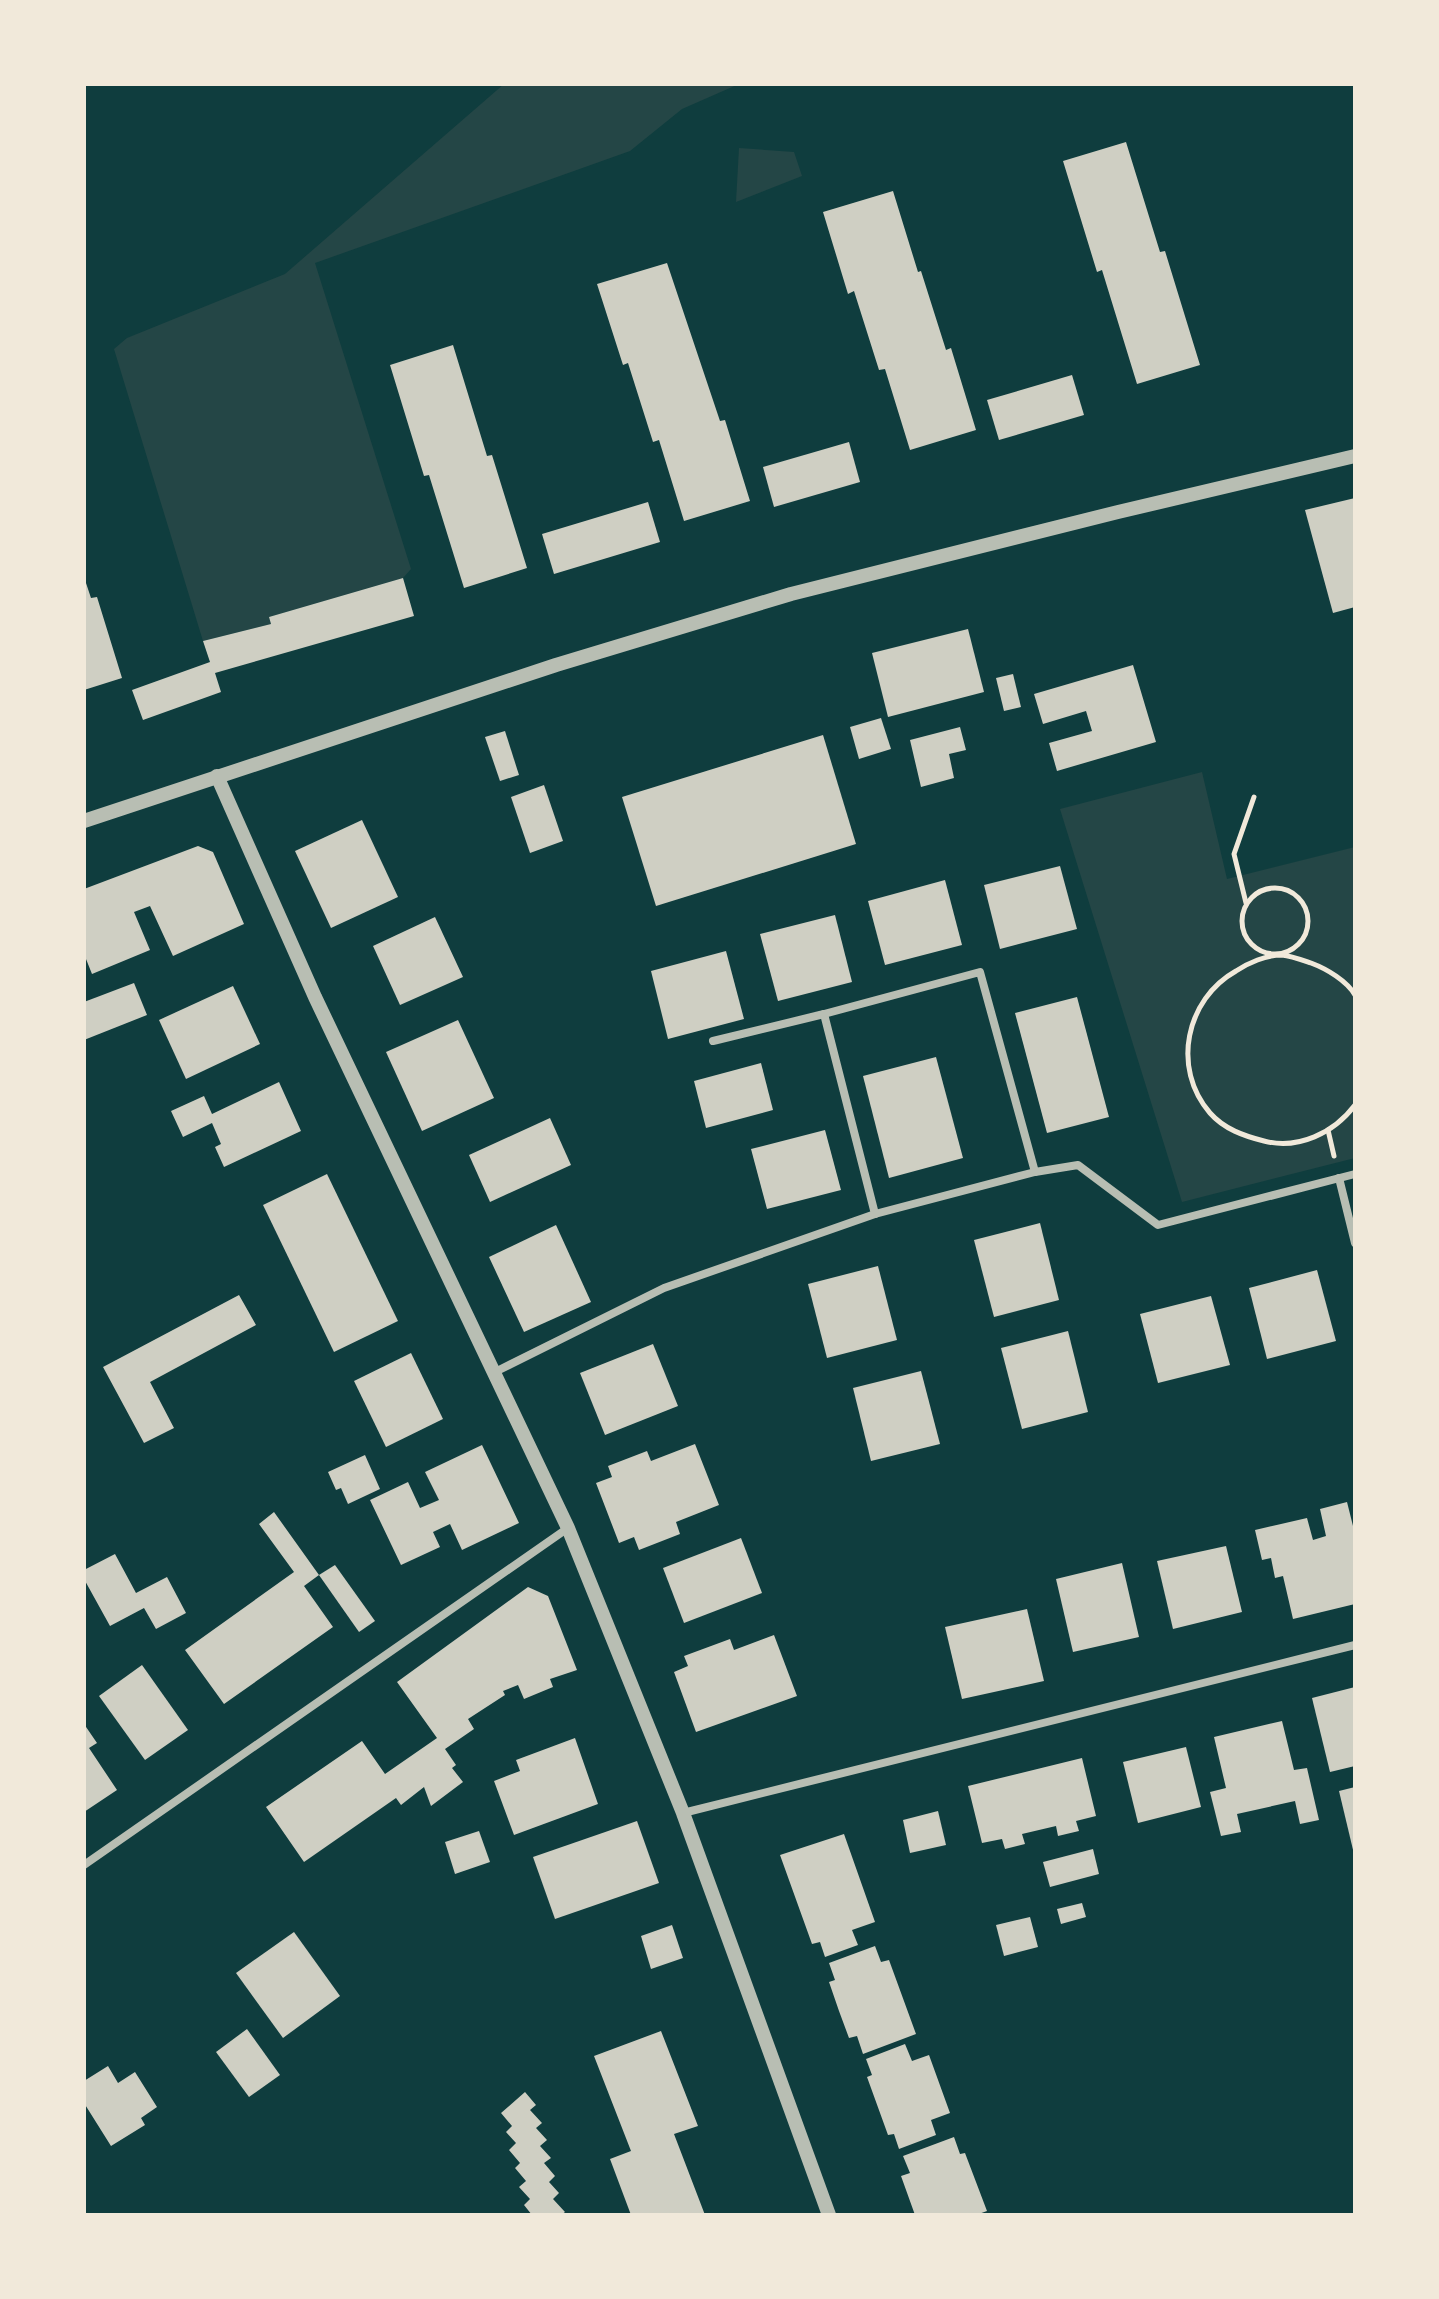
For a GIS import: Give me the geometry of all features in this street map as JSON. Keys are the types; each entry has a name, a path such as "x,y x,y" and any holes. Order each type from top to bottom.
{"street":[{"path":"84,821 556,665 791,594 1355,456"},
{"path":"217,776 315,997 568,1528 683,1813 829,2215"},
{"path":"713,1041 980,972 1035,1172"},
{"path":"824,1014 875,1214"},
{"path":"495,1372 664,1288 875,1214 1035,1172 1078,1165 1158,1225 1355,1174"},
{"path":"1339,1178 1355,1243"},
{"path":"84,1865 568,1528"},
{"path":"683,1813 1355,1645"}],"path":[{"path":"1246,903 1234,854 1254,797"},
{"path":"1355,995 1322,967 1280,955 1265,953 1251,945 1242,931 1241,915 1246,903 1260,890 1276,887 1292,892 1303,902 1308,918 1306,934 1296,947 1280,955 1250,962 1218,981 1196,1010 1187,1045 1192,1082 1210,1113 1240,1135 1275,1144 1311,1139 1343,1121 1355,1105"}],"shaded area":[{"path":"504,84 739,84 682,109 630,151 315,263 411,569 403,578 269,617 271,624 203,641 114,349 127,338 285,274"},
{"path":"739,148 794,152 802,176 736,202"},
{"path":"1202,772 1227,879 1355,847 1355,1158 1182,1202 1060,809"}],"building":[{"path":"1126,142 1160,252 1165,251 1200,365 1137,384 1102,270 1097,272 1063,161"},
{"path":"893,191 946,350 951,348 976,430 910,450 885,369 879,370 854,291 848,294 823,212"},
{"path":"667,263 720,421 725,420 750,501 684,521 659,440 653,442 628,363 623,365 597,284"},
{"path":"453,345 487,456 492,455 527,568 464,588 429,475 424,476 390,365"},
{"path":"1072,375 1084,415 999,440 987,400"},
{"path":"849,442 860,482 774,507 763,467"},
{"path":"1355,498 1355,607 1333,613 1305,510"},
{"path":"648,502 660,542 554,574 542,534"},
{"path":"84,577 91,598 97,597 122,678 84,690"},
{"path":"403,578 414,616 215,673 221,692 143,720 132,690 210,662 203,641 271,624 269,617"},
{"path":"968,629 984,692 888,717 872,653"},
{"path":"1133,665 1156,742 1057,771 1049,743 1092,731 1086,711 1043,724 1034,694"},
{"path":"1013,674 1021,707 1004,711 996,678"},
{"path":"881,718 891,749 859,759 850,727"},
{"path":"960,727 966,750 949,754 954,778 921,787 910,740"},
{"path":"505,731 519,775 500,781 485,737"},
{"path":"823,735 856,844 656,906 622,797"},
{"path":"544,785 563,841 530,853 511,797"},
{"path":"362,820 398,897 331,928 295,851"},
{"path":"198,846 213,852 244,924 173,956 150,906 134,912 150,950 92,974 84,954 84,889"},
{"path":"1060,866 1077,929 1000,949 984,885"},
{"path":"945,880 962,945 885,965 868,901"},
{"path":"835,915 852,982 778,1001 760,934"},
{"path":"435,917 463,977 400,1005 373,946"},
{"path":"726,951 744,1019 668,1039 651,971"},
{"path":"134,983 147,1015 84,1040 84,1002"},
{"path":"233,986 260,1044 186,1079 159,1020"},
{"path":"1077,997 1109,1117 1047,1133 1015,1013"},
{"path":"458,1020 494,1098 422,1131 386,1052"},
{"path":"936,1057 963,1158 889,1178 863,1076"},
{"path":"761,1063 773,1110 706,1128 694,1081"},
{"path":"279,1082 301,1131 224,1167 215,1147 221,1144 212,1123 183,1137 171,1111 204,1096 212,1114"},
{"path":"550,1118 571,1165 490,1202 469,1155"},
{"path":"825,1130 841,1190 767,1209 751,1149"},
{"path":"327,1174 398,1321 334,1352 263,1205"},
{"path":"1040,1223 1059,1300 994,1317 974,1240"},
{"path":"556,1225 591,1302 524,1332 489,1257"},
{"path":"878,1266 897,1340 827,1358 808,1284"},
{"path":"1317,1270 1336,1341 1267,1359 1249,1288"},
{"path":"239,1295 256,1325 150,1382 174,1428 144,1443 103,1367"},
{"path":"1211,1296 1230,1365 1158,1383 1140,1314"},
{"path":"1068,1331 1088,1412 1022,1429 1001,1348"},
{"path":"653,1344 678,1406 605,1435 580,1373"},
{"path":"411,1353 443,1419 386,1447 354,1381"},
{"path":"921,1371 940,1444 871,1461 853,1388"},
{"path":"695,1444 719,1505 676,1522 680,1534 639,1550 634,1537 619,1543 596,1483 612,1477 608,1466 647,1451 651,1461"},
{"path":"482,1445 519,1523 462,1550 450,1524 433,1532 440,1547 401,1565 370,1500 408,1482 420,1508 439,1500 425,1472"},
{"path":"365,1455 380,1489 348,1504 341,1488 336,1490 328,1472"},
{"path":"1347,1502 1355,1534 1355,1604 1293,1619 1283,1576 1275,1578 1271,1558 1262,1560 1255,1530 1307,1518 1313,1540 1326,1536 1320,1509"},
{"path":"274,1512 319,1575 304,1586 333,1627 224,1704 185,1650 294,1572 259,1524"},
{"path":"741,1538 762,1593 684,1623 663,1568"},
{"path":"1226,1546 1242,1612 1173,1629 1157,1561"},
{"path":"115,1554 136,1593 167,1577 186,1613 156,1629 144,1608 110,1626 84,1579 84,1570"},
{"path":"1122,1563 1139,1637 1073,1652 1056,1579"},
{"path":"335,1565 375,1621 359,1632 319,1575"},
{"path":"528,1587 548,1596 577,1670 550,1679 553,1687 524,1699 518,1685 503,1691 505,1695 468,1719 474,1729 445,1749 456,1765 452,1768 463,1782 431,1806 424,1787 401,1805 396,1798 304,1862 266,1807 362,1741 385,1774 437,1738 397,1682"},
{"path":"1027,1609 1044,1681 962,1699 945,1627"},
{"path":"774,1635 797,1696 696,1732 674,1672 688,1666 684,1656 730,1639 734,1650"},
{"path":"142,1665 188,1730 145,1760 99,1696"},
{"path":"1355,1687 1355,1766 1330,1772 1312,1698"},
{"path":"1282,1721 1294,1770 1307,1768 1319,1820 1300,1824 1295,1801 1237,1814 1241,1832 1221,1836 1210,1792 1226,1788 1214,1737"},
{"path":"84,1724 97,1743 89,1748 117,1790 84,1812"},
{"path":"575,1738 598,1804 514,1835 494,1781 520,1771 516,1760"},
{"path":"1186,1747 1201,1807 1138,1823 1123,1762"},
{"path":"1082,1758 1096,1816 1076,1821 1079,1831 1058,1836 1056,1826 1022,1834 1025,1844 1005,1849 1002,1839 982,1843 968,1786"},
{"path":"1355,1787 1355,1854 1354,1854 1339,1791"},
{"path":"938,1811 946,1845 910,1853 903,1820"},
{"path":"637,1821 659,1883 555,1919 533,1857"},
{"path":"479,1831 490,1862 455,1874 445,1842"},
{"path":"844,1834 875,1922 852,1930 858,1945 825,1957 820,1942 812,1944 780,1855"},
{"path":"1093,1849 1099,1874 1050,1887 1043,1862"},
{"path":"1082,1903 1086,1917 1061,1924 1057,1909"},
{"path":"1030,1917 1038,1947 1004,1956 996,1925"},
{"path":"672,1925 683,1958 651,1969 641,1936"},
{"path":"294,1932 340,1996 283,2038 236,1973"},
{"path":"875,1946 881,1962 889,1960 916,2034 863,2054 857,2036 849,2038 829,1982 835,1980 829,1963"},
{"path":"247,2029 280,2075 249,2097 216,2052"},
{"path":"661,2031 698,2126 674,2134 705,2215 631,2215 610,2159 631,2151 594,2056"},
{"path":"905,2044 912,2061 929,2055 950,2113 931,2120 936,2135 899,2149 894,2134 888,2135 867,2077 872,2075 866,2059"},
{"path":"108,2066 118,2083 135,2072 157,2107 141,2118 145,2125 111,2146 84,2103 84,2081"},
{"path":"525,2092 536,2105 530,2110 542,2123 536,2128 547,2140 540,2146 551,2158 544,2163 555,2176 549,2182 559,2193 553,2199 565,2212 561,2215 532,2215 524,2205 530,2199 519,2187 526,2181 515,2168 520,2163 509,2150 516,2143 506,2132 512,2126 501,2113"},
{"path":"954,2137 960,2154 965,2153 987,2211 976,2215 915,2215 901,2176 910,2173 903,2156"}]}
